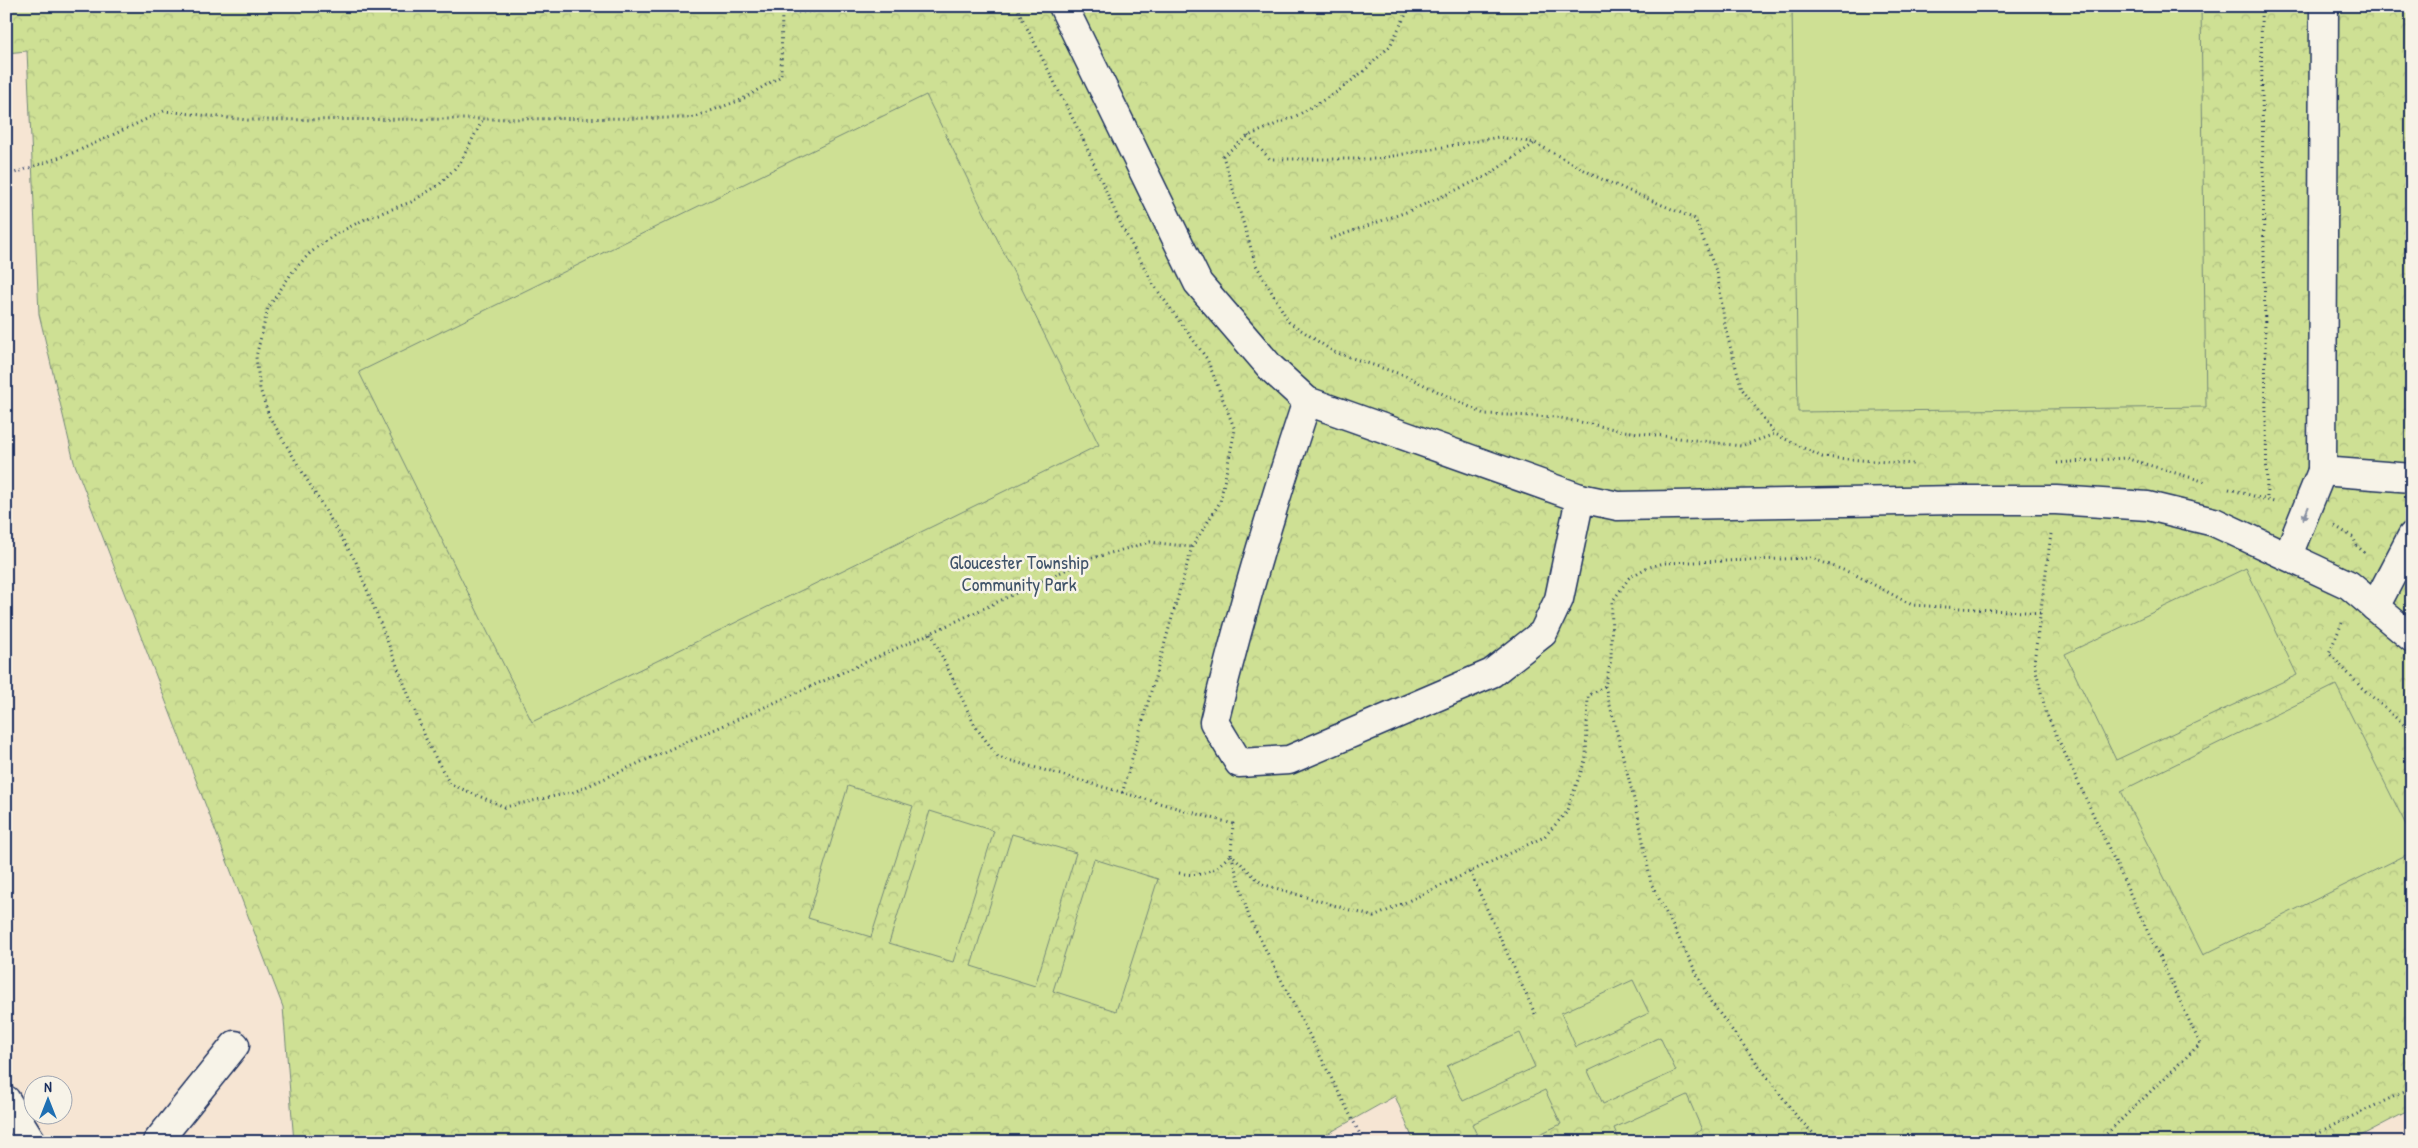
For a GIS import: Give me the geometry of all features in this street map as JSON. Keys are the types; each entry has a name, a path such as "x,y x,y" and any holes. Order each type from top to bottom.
{"street":[{"path":"1063,6 1198,283 1271,368 1307,402 1580,498 1618,506 2056,500 2148,506 2214,522 2349,585 2412,638"},
{"path":"2288,555 2322,471 2324,6"},
{"path":"1307,402 1277,492 1238,624 1214,722 1240,763 1289,760 1492,672 1543,633 1559,599 1580,498"},
{"path":"2322,471 2412,478"},
{"path":"2375,607 2412,536"},
{"path":"157,1142 235,1045"},
{"path":"6,1100 32,1142"}],"path":[{"path":"6,176 78,151 164,111 248,120 482,121 691,118 741,100 781,76 782,6"},
{"path":"783,13 926,6"},
{"path":"1016,6 1083,139 1122,226 1155,287 1207,360 1234,430 1220,502 1192,547 1122,794"},
{"path":"1250,6 1257,9 1285,6"},
{"path":"1408,6 1390,46 1365,70 1337,92 1298,116 1248,136 1223,156 1256,265 1289,322 1334,352 1406,376 1484,414 1556,417 1624,431 1740,446 1775,434"},
{"path":"2261,6 2267,500"},
{"path":"482,121 460,163 439,184 411,202 365,219 336,234 310,253 293,271 268,308 256,357 260,388 269,416 356,562 428,744 450,784 505,807 574,792 931,633 1089,559 1150,542 1192,547"},
{"path":"1248,136 1270,159 1376,159 1500,137 1535,143 1599,178 1695,219 1717,273 1726,331 1742,389 1775,434 1822,457 1918,464"},
{"path":"1330,239 1412,210 1479,180 1535,143"},
{"path":"2048,464 2125,458 2213,484"},
{"path":"2057,463 2056,500 2034,662 2046,713 2200,1044 2098,1142"},
{"path":"2222,487 2267,500 2333,524 2353,537 2357,546 2393,575"},
{"path":"2357,546 2343,621 2329,652 2361,687 2412,732"},
{"path":"1822,1142 1798,1118 1711,1002 1651,883 1638,815 1605,686 1610,660 1612,602 1629,578 1646,568 1664,564 1811,558 1854,574 1912,605 2041,612"},
{"path":"931,633 975,726 998,757 1122,794 1233,824 1231,854 1249,917 1364,1142"},
{"path":"1231,854 1262,884 1374,917 1544,837 1566,813 1586,758 1588,696 1605,686"},
{"path":"1179,873 1195,876 1216,869 1231,854"},
{"path":"1470,872 1536,1016"},
{"path":"2298,1142 2412,1088"}],"green space":[{"name":"Gloucester Township Community Park","path":"6,6 2412,6 2412,1109 2349,1142 1414,1142 1395,1096 1313,1142 294,1142 283,1007 74,462 39,314 27,51 6,53"},
{"path":"1792,6 2201,6 2206,407 1798,412"},
{"path":"926,95 1099,445 532,722 359,372"},
{"path":"2246,568 2297,675 2116,760 2065,654"},
{"path":"2336,685 2412,837 2412,852 2203,955 2121,791"},
{"path":"848,786 913,806 871,937 808,918"},
{"path":"930,811 994,831 953,962 889,943"},
{"path":"1012,834 1076,853 1035,986 971,966"},
{"path":"1094,859 1158,879 1116,1011 1053,991"},
{"path":"1633,980 1649,1013 1576,1047 1561,1013"},
{"path":"1520,1033 1535,1067 1463,1101 1447,1066"},
{"path":"1660,1037 1676,1071 1603,1104 1588,1071"},
{"path":"1545,1090 1561,1124 1523,1142 1480,1142 1472,1124"},
{"path":"1687,1095 1702,1130 1675,1142 1620,1142 1614,1128"}]}
